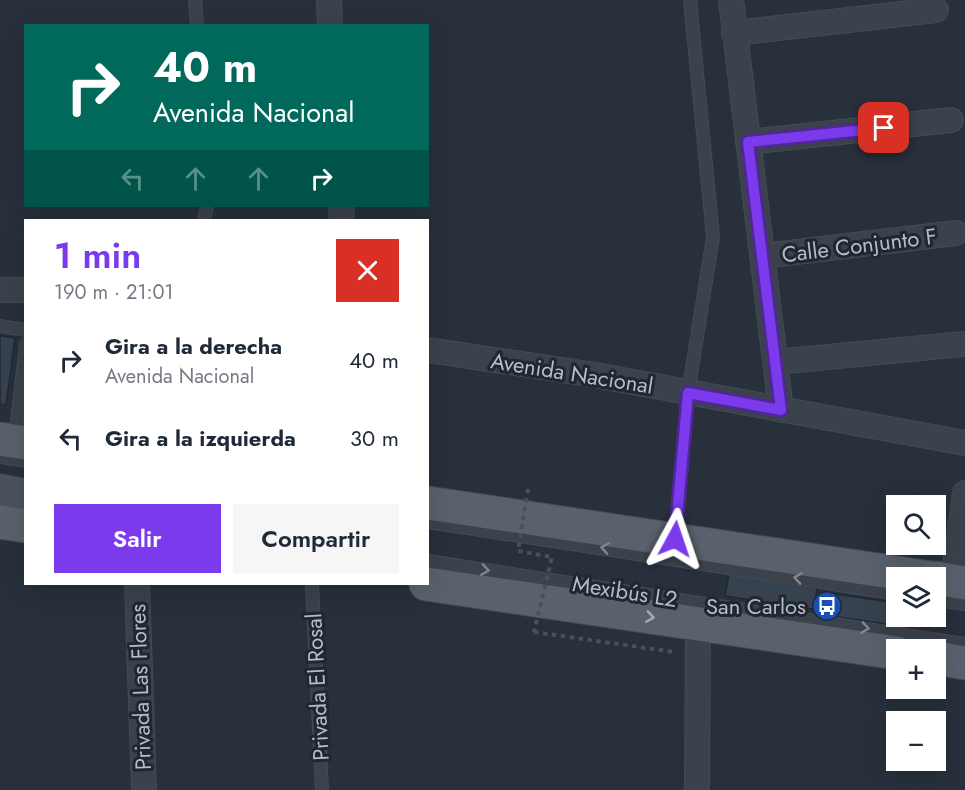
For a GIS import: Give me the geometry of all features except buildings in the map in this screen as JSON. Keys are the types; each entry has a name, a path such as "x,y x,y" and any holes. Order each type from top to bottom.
{"main road":[{"path":"0,493 24,497"},
{"path":"429,503 675,539 948,587"},
{"path":"0,522 24,526"},
{"path":"429,570 605,611"},
{"path":"429,584 886,651"},
{"path":"946,660 965,663"}],"street":[{"path":"329,0 330,24"},
{"path":"731,0 781,410"},
{"path":"735,33 936,10"},
{"path":"748,142 951,120"},
{"name":"Calle Conjunto F","path":"762,256 956,233"},
{"path":"0,290 24,290"},
{"path":"775,362 965,345"},
{"name":"Avenida Nacional","path":"429,350 595,375 965,443"},
{"path":"948,587 965,493"},
{"name":"Privada Las Flores","path":"137,585 144,790"},
{"path":"697,790 698,625"}],"lane":[{"path":"195,0 197,24"},
{"path":"675,539 688,393 712,237 690,0"},
{"path":"0,326 24,330"},
{"path":"13,448 24,361"},
{"name":"Mexibús L2","path":"429,522 886,592"},
{"name":"Mexibús L2","path":"429,561 965,644"},
{"name":"Privada El Rosal","path":"312,585 322,790"}],"path":[{"path":"528,489 518,551 552,557 534,632 678,652"}],"place":[{"name":"San Carlos","path":"827,606"}],"route":[{"path":"675,539 688,393 781,410 748,142 884,128"}]}
